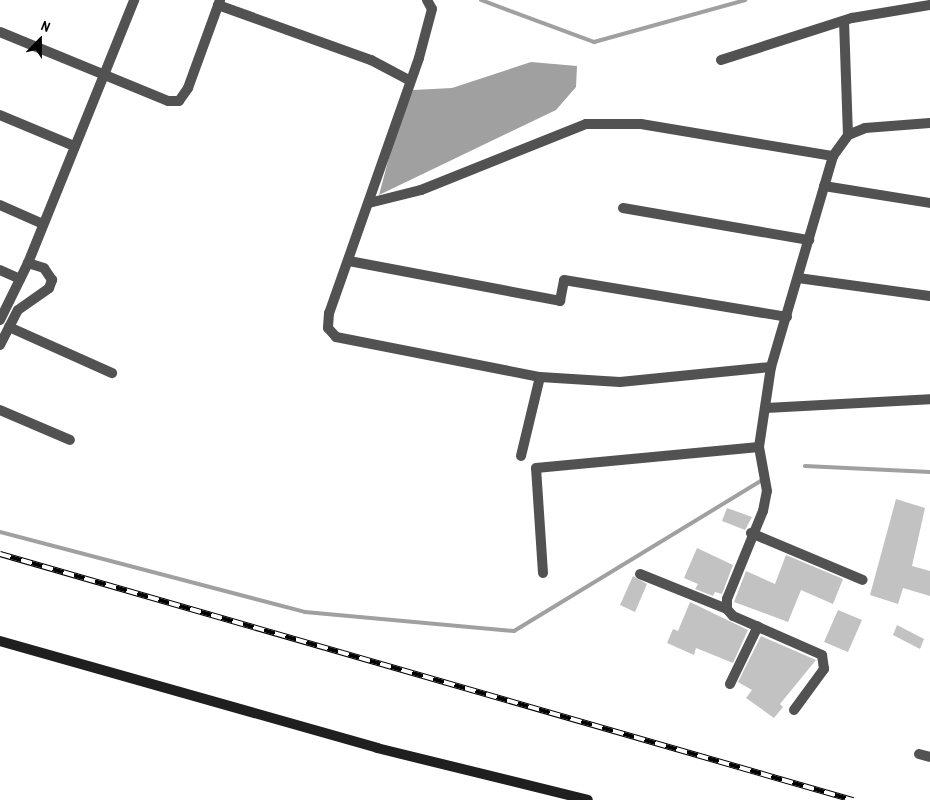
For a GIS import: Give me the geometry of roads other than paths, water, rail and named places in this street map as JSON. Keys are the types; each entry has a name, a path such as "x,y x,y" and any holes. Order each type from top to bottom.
{"street":[{"path":"0,320 28,263 101,74 134,0"},
{"path":"427,0 432,9 369,203 329,313 328,328 336,337 540,376 620,382 771,366"},
{"path":"0,32 168,101 179,100 188,88 219,3 371,60 409,80"},
{"path":"721,60 844,21 930,5"},
{"path":"844,21 848,134"},
{"path":"0,115 74,146"},
{"path":"727,609 727,599 751,533 763,511 767,491 759,447 771,366 833,156 848,134 865,128 930,123"},
{"path":"369,203 421,190 586,124 641,124 833,156"},
{"path":"824,186 930,202"},
{"path":"0,205 43,224"},
{"path":"623,208 809,240"},
{"path":"349,261 560,301 564,280 786,317"},
{"path":"0,345 18,310 49,288 52,280 44,268 28,263"},
{"path":"0,270 20,279"},
{"path":"798,278 930,296"},
{"path":"9,327 112,373"},
{"path":"521,456 540,376"},
{"path":"766,408 930,399"},
{"path":"0,410 70,440"},
{"path":"543,573 536,468 759,447"},
{"path":"751,533 864,580"},
{"path":"640,574 727,609 733,616 822,655 824,669 794,710"},
{"path":"730,684 758,626"},
{"path":"0,641 377,748 588,800"},
{"path":"919,754 930,757"}],"waterway":[{"path":"481,0 594,42 745,0"},
{"path":"805,466 930,472"},
{"path":"0,532 305,612 514,631 764,479"}],"railway":[{"path":"0,554 853,800"}]}
